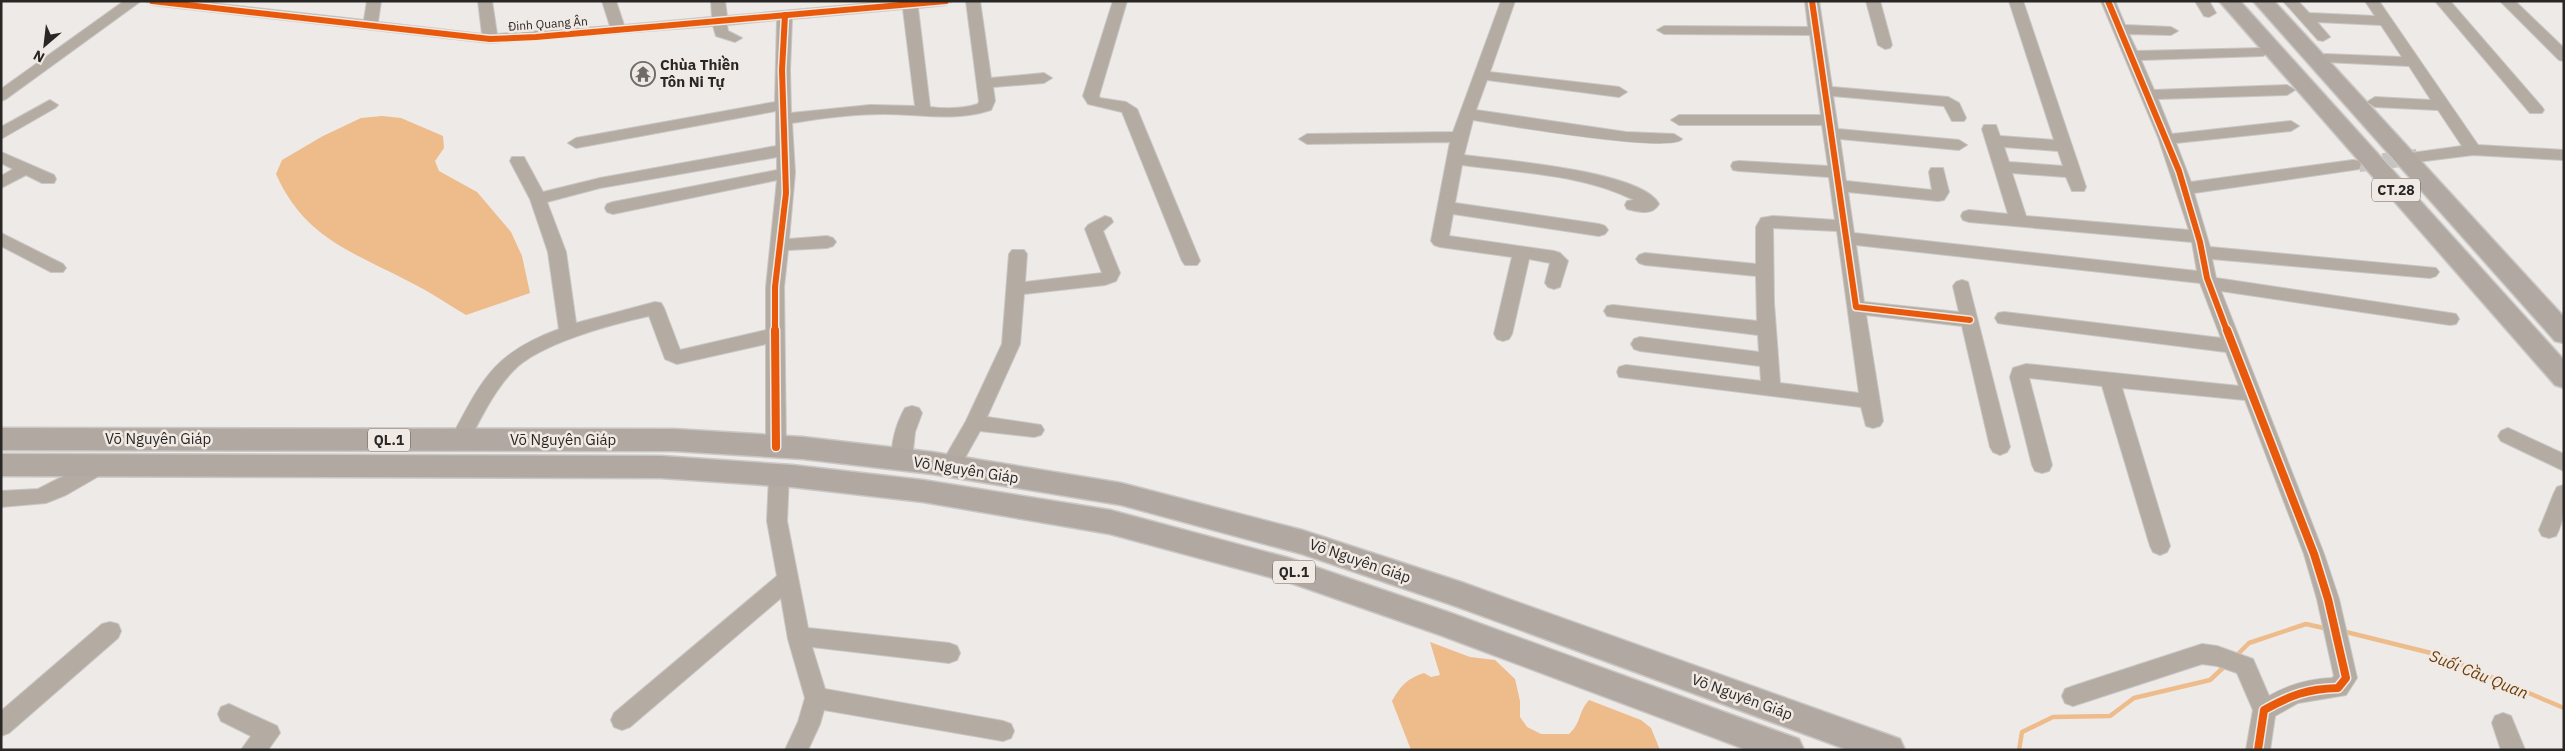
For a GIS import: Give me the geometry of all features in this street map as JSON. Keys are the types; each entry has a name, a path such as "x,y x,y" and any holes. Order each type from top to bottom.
{"highway":[{"name":"CT.28","path":"2229,1 2564,378"},
{"name":"CT.28","path":"2263,1 2564,334"},
{"name":"Võ Nguyên Giáp","path":"1,439 674,440 923,491 1110,522 1289,570 1448,625 1788,750"},
{"name":"Võ Nguyên Giáp","path":"1,466 661,467 777,461 902,460 950,466 1121,494 1302,542 1461,595 1890,750"}],"street":[{"path":"1,96 134,1"},
{"name":"Đinh Quang Ân","path":"152,1 185,3 370,26 490,38 618,30 946,1"},
{"path":"370,26 374,1"},
{"path":"485,1 490,38"},
{"path":"609,1 618,30"},
{"path":"718,1 722,35 735,38"},
{"path":"576,143 783,112 884,109 976,111 985,107 987,101 974,1"},
{"path":"1120,1 1091,96 1093,102 1101,105 1121,105 1130,109 1191,261"},
{"path":"1508,1 1459,137 1440,241 1558,258 1554,283"},
{"path":"1812,1 1844,232 1873,421"},
{"path":"1873,1 1884,45"},
{"path":"2002,167 2075,180 2016,1"},
{"path":"2108,1 2168,139 2201,245 2208,281 2235,346 2314,554 2346,678 2338,688 2313,689 2293,694 2264,710"},
{"path":"2290,1 2323,37"},
{"path":"2372,1 2473,150"},
{"path":"2442,1 2536,110"},
{"path":"2508,1 2564,57"},
{"path":"908,4 923,111"},
{"path":"785,15 783,112 787,173 775,287 777,521 798,636 816,698 809,724 796,750"},
{"path":"2306,17 2385,21"},
{"path":"1664,30 1817,31"},
{"path":"2120,30 2171,31"},
{"path":"2132,56 2263,52"},
{"path":"2325,58 2414,62"},
{"path":"1480,75 1619,92"},
{"path":"984,83 1044,78"},
{"path":"2149,96 2287,90"},
{"path":"1824,91 1948,102 1954,106 1958,118"},
{"path":"2375,102 2443,105"},
{"path":"1,134 50,105"},
{"path":"1467,114 1626,137 1674,139"},
{"path":"1679,120 1829,127 1959,144"},
{"path":"2168,139 2291,126"},
{"path":"2019,221 1992,135 2063,146"},
{"path":"1307,139 1459,137"},
{"path":"538,199 600,183 785,150"},
{"path":"2417,157 2473,150 2564,155"},
{"path":"1,157 48,179"},
{"path":"1456,159 1591,179 1621,186 1649,200 1651,204 1648,206 1633,205"},
{"path":"518,161 538,199 557,252 569,334"},
{"path":"2183,189 2353,165"},
{"path":"1739,166 1837,179 1938,196 1941,192 1937,172"},
{"path":"1,183 25,169"},
{"path":"613,208 787,173"},
{"path":"1445,207 1599,230"},
{"path":"1969,216 2430,272"},
{"path":"1016,288 1110,277 1111,273 1094,229 1106,222"},
{"path":"1771,390 1764,271 1764,227 1767,222 2208,281 2450,319"},
{"path":"1,239 57,268"},
{"path":"780,245 827,242"},
{"path":"1503,334 1522,253"},
{"path":"950,466 975,423 1011,344 1018,254"},
{"path":"1645,259 1764,271"},
{"path":"1962,286 2000,447"},
{"path":"1856,306 1970,320"},
{"path":"460,440 484,396 508,364 528,348 569,334 655,308 672,354 676,358 775,335"},
{"path":"1613,311 1766,329"},
{"path":"2004,318 2235,346"},
{"path":"1698,321 1700,352"},
{"path":"1640,344 1769,360"},
{"path":"2042,465 2019,377 2020,373 2026,371 2252,394"},
{"path":"1626,372 1869,401"},
{"path":"2110,380 2160,546"},
{"path":"902,460 905,432 912,413"},
{"path":"975,423 1034,430"},
{"path":"2508,436 2564,463"},
{"path":"2,499 33,498 50,494 99,466"},
{"path":"2549,530 2564,494"},
{"path":"622,720 788,580"},
{"path":"1,726 110,631"},
{"path":"798,636 949,653"},
{"path":"2073,696 2137,676 2181,659 2202,654 2217,656 2245,666 2264,710 2258,750"},
{"path":"816,698 1003,731"},
{"path":"229,714 269,733 252,750"},
{"path":"2503,723 2513,750"}],"shaded area":[{"path":"382,116 401,118 443,136 444,148 435,161 439,171 477,192 511,232 522,256 530,293 466,315 421,288 330,240 300,213 287,195 276,174 282,160 323,136 361,118"},
{"path":"1430,642 1470,657 1495,660 1515,679 1520,701 1520,717 1527,727 1541,734 1569,734 1576,726 1589,700 1641,720 1651,728 1660,750 1411,750 1392,701 1401,687 1413,677 1424,673 1431,677 1440,675"}],"waterway":[{"name":"Suối Cầu Quan","path":"2236,656 2249,643 2306,624 2328,629"},
{"name":"Suối Cầu Quan","path":"2342,631 2439,655 2564,708"},
{"name":"Suối Cầu Quan","path":"2019,750 2022,732 2053,717 2110,716 2134,698 2210,680 2225,666"}],"tunnel":[{"path":"2359,164 2417,157"}],"cycle path":[{"path":"152,1 490,39 536,37 946,1"},
{"path":"1812,1 1856,307 1970,320"},
{"path":"2108,1 2179,171 2191,206 2207,278 2314,554 2328,599 2346,678 2338,688 2313,689 2293,694 2264,710 2258,750"},
{"path":"776,447 775,287 786,193 782,70 785,15"}],"place":[{"name":"Chùa Thiền Tôn Ni Tự","path":"643,74"}]}
